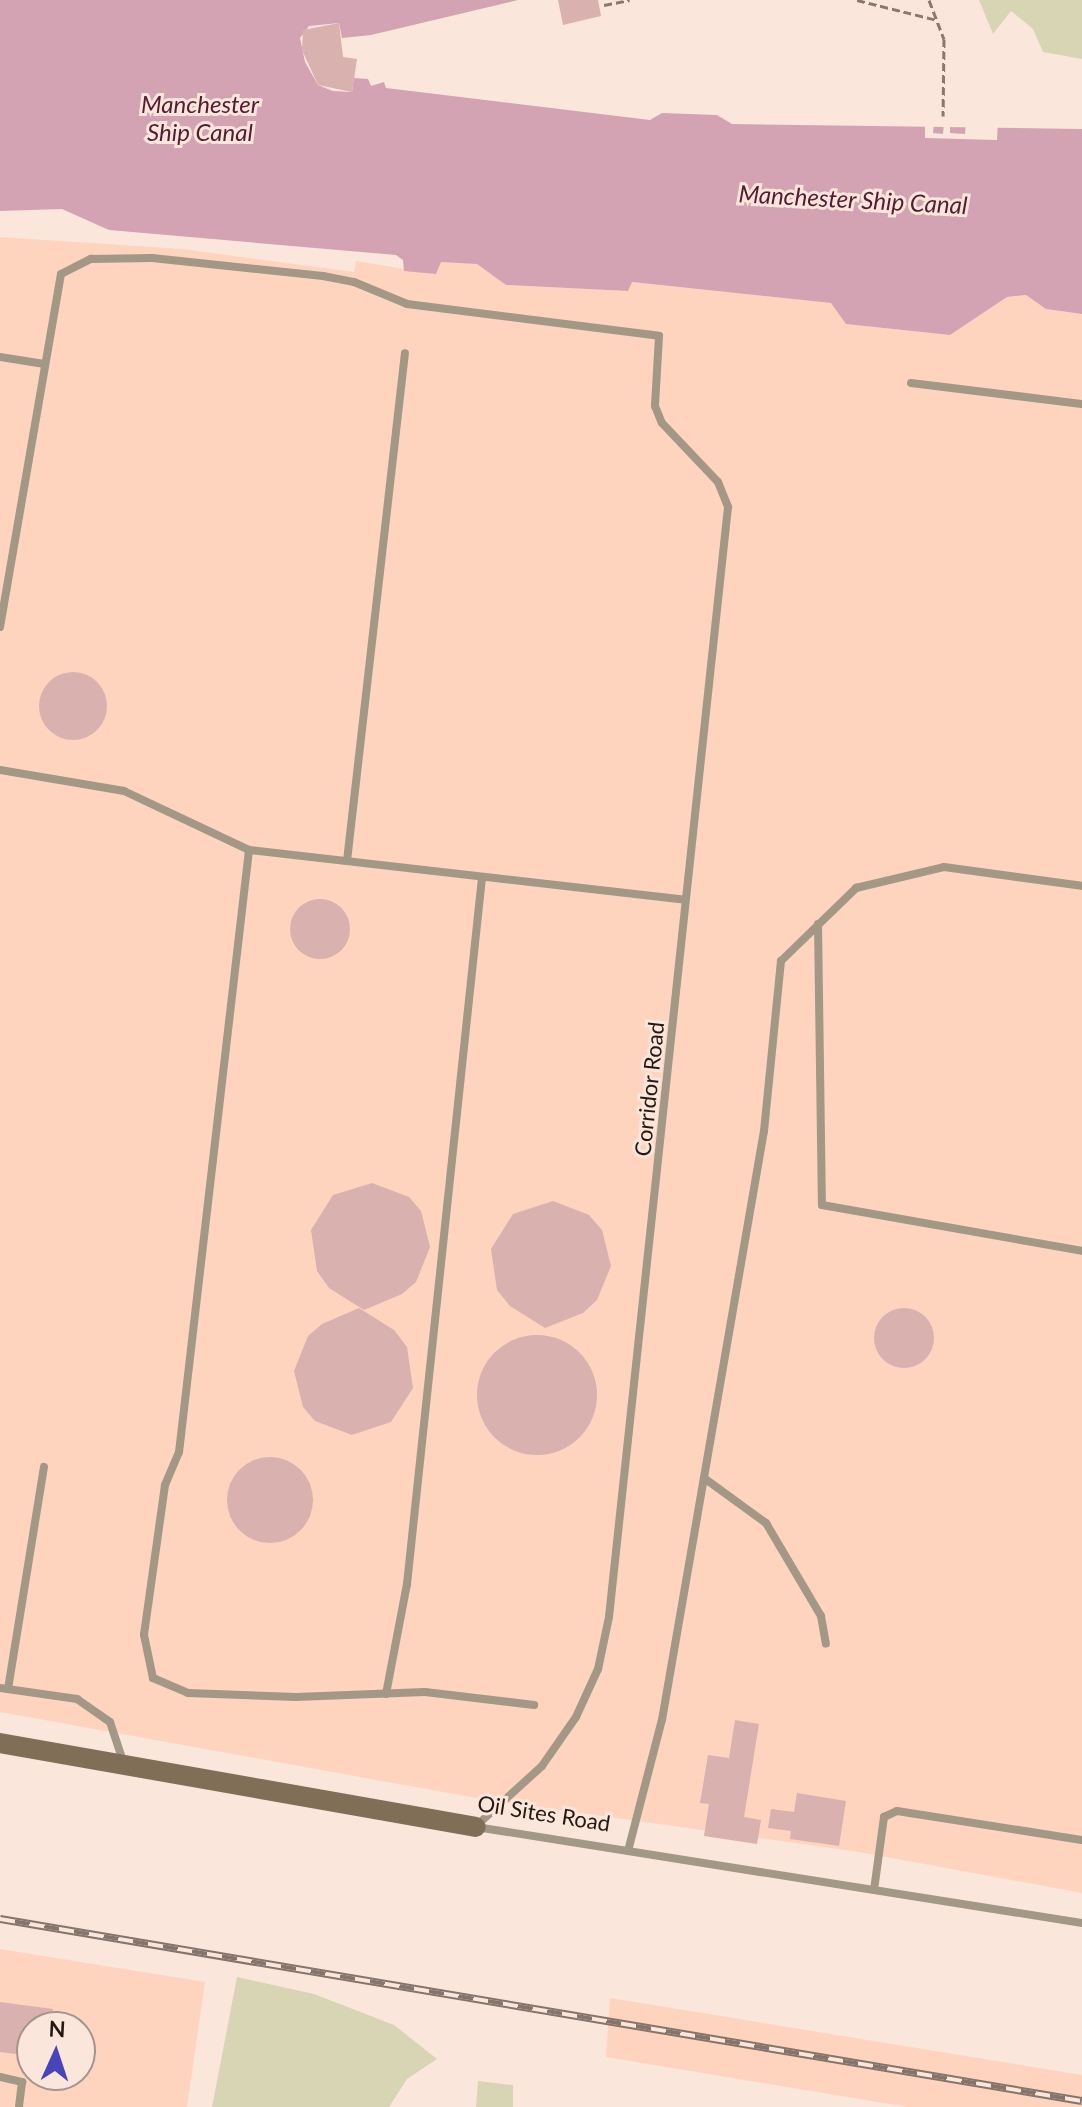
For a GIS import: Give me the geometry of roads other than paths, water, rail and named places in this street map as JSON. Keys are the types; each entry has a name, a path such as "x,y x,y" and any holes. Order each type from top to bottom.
{"street":[{"name":"Oil Sites Road","path":"0,1743 476,1827"}],"lane":[{"name":"Corridor Road","path":"44,364 61,274 91,259 152,258 323,276 354,282 407,304 659,336 655,406 662,423 718,482 728,507 648,1275 598,1669 576,1717 542,1766 476,1827"},
{"path":"347,861 405,353"},
{"path":"0,357 44,364 0,627"},
{"path":"911,383 1082,404"},
{"path":"0,770 124,791 249,850 685,900"},
{"path":"249,850 179,1452 165,1485 144,1635 153,1678 188,1693 425,1692 534,1705"},
{"path":"628,1851 662,1720 764,1131 781,961 856,888 944,867 1082,886"},
{"path":"386,1694 407,1584 482,877"},
{"path":"818,924 822,1205 1082,1251"},
{"path":"44,1467 4,1688 77,1699 110,1722 124,1764"},
{"path":"704,1478 766,1523 821,1616 826,1644"},
{"path":"874,1890 884,1817 897,1811 1082,1840"},
{"name":"Oil Sites Road","path":"476,1827 1082,1923"},
{"path":"0,2077 22,2082 19,2107"}],"water":[{"name":"Manchester Ship Canal","path":"0,0 518,0 371,35 342,38 339,23 309,26 300,38 305,62 318,85 333,91 352,92 354,78 368,79 371,86 384,82 386,88 650,120 662,113 717,115 732,124 1082,129 1082,314 1046,309 1026,295 1007,297 950,335 846,324 831,303 632,282 628,291 506,285 477,264 441,262 436,274 404,271 403,260 396,255 109,230 62,209 0,211"}],"railway":[{"path":"0,1919 1082,2101"}]}
